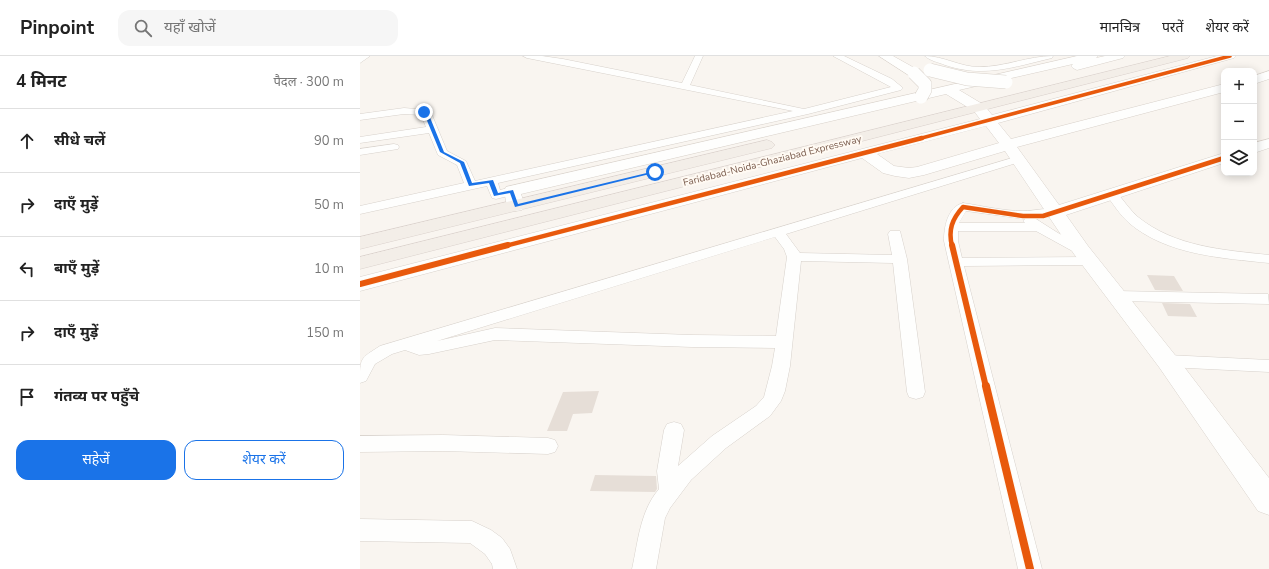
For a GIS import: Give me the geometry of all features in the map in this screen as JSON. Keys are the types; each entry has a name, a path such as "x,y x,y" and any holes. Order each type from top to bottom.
{"main road":[{"name":"Faridabad-Noida-Ghaziabad Expressway","path":"361,243 514,198 655,172 1144,56"},
{"name":"Faridabad-Noida-Ghaziabad Expressway","path":"360,263 1184,56"},
{"path":"849,141 864,152"}],"street":[{"path":"360,60 366,56"},
{"path":"527,56 564,62 814,115"},
{"path":"685,87 699,56"},
{"path":"491,181 496,195 514,198 814,115 898,88 889,81 837,56"},
{"path":"655,172 691,157 911,105 923,96 926,85 922,79 914,73 885,56"},
{"path":"905,56 930,70 947,76 968,80 1006,82 1022,80 1119,56"},
{"path":"929,56 965,68 978,70 1005,66 1049,56"},
{"path":"360,210 471,185 814,115 923,96 947,89 1092,56"},
{"path":"360,284 1230,56"},
{"path":"1257,79 1269,76"},
{"path":"947,89 965,98 979,108 1019,159 1047,220"},
{"path":"864,152 891,171 905,174 918,172 1008,145 1221,89"},
{"path":"360,117 420,111 424,112 427,115 442,152 462,162 471,185"},
{"path":"360,140 433,129"},
{"path":"1257,147 1269,143"},
{"path":"360,152 394,147"},
{"path":"360,376 369,360 377,354 406,344 1019,159"},
{"path":"950,227 1047,220 1112,194 1221,159"},
{"path":"905,174 919,190"},
{"path":"1112,194 1133,219 1143,227 1164,238 1188,246 1221,253 1269,260"},
{"path":"1030,569 951,241 950,227 952,218 962,207 1047,220"},
{"path":"1023,216 1043,216 1085,256 1167,362 1269,501"},
{"path":"644,569 654,518 662,501 684,474 719,442 763,411 772,401 776,391 781,366 794,257 791,249 778,232"},
{"path":"895,234 900,259 916,392"},
{"path":"957,262 1085,256"},
{"path":"794,257 900,259"},
{"path":"1116,296 1268,299"},
{"path":"406,344 415,348 432,348 482,335 495,334 684,341 783,342"},
{"path":"1167,362 1269,366"},
{"path":"670,491 667,471 674,430"},
{"path":"360,444 443,443 548,446"},
{"path":"360,530 472,532 483,537 498,551 505,569"}],"building":[{"path":"1147,275 1174,276 1183,291 1155,290"},
{"path":"1162,303 1190,304 1197,317 1168,316"},
{"path":"599,391 592,413 573,414 567,431 547,431 563,392"},
{"path":"595,475 656,476 657,489 655,492 590,491"}],"cycle path":[{"path":"360,284 1118,87 1230,56"},
{"path":"1030,569 951,241 952,222 963,207 1023,216 1043,216 1221,159"}],"route":[{"path":"424,112 427,115 442,152 462,162 471,185 491,181 496,195 512,191 516,206 655,172"}]}
